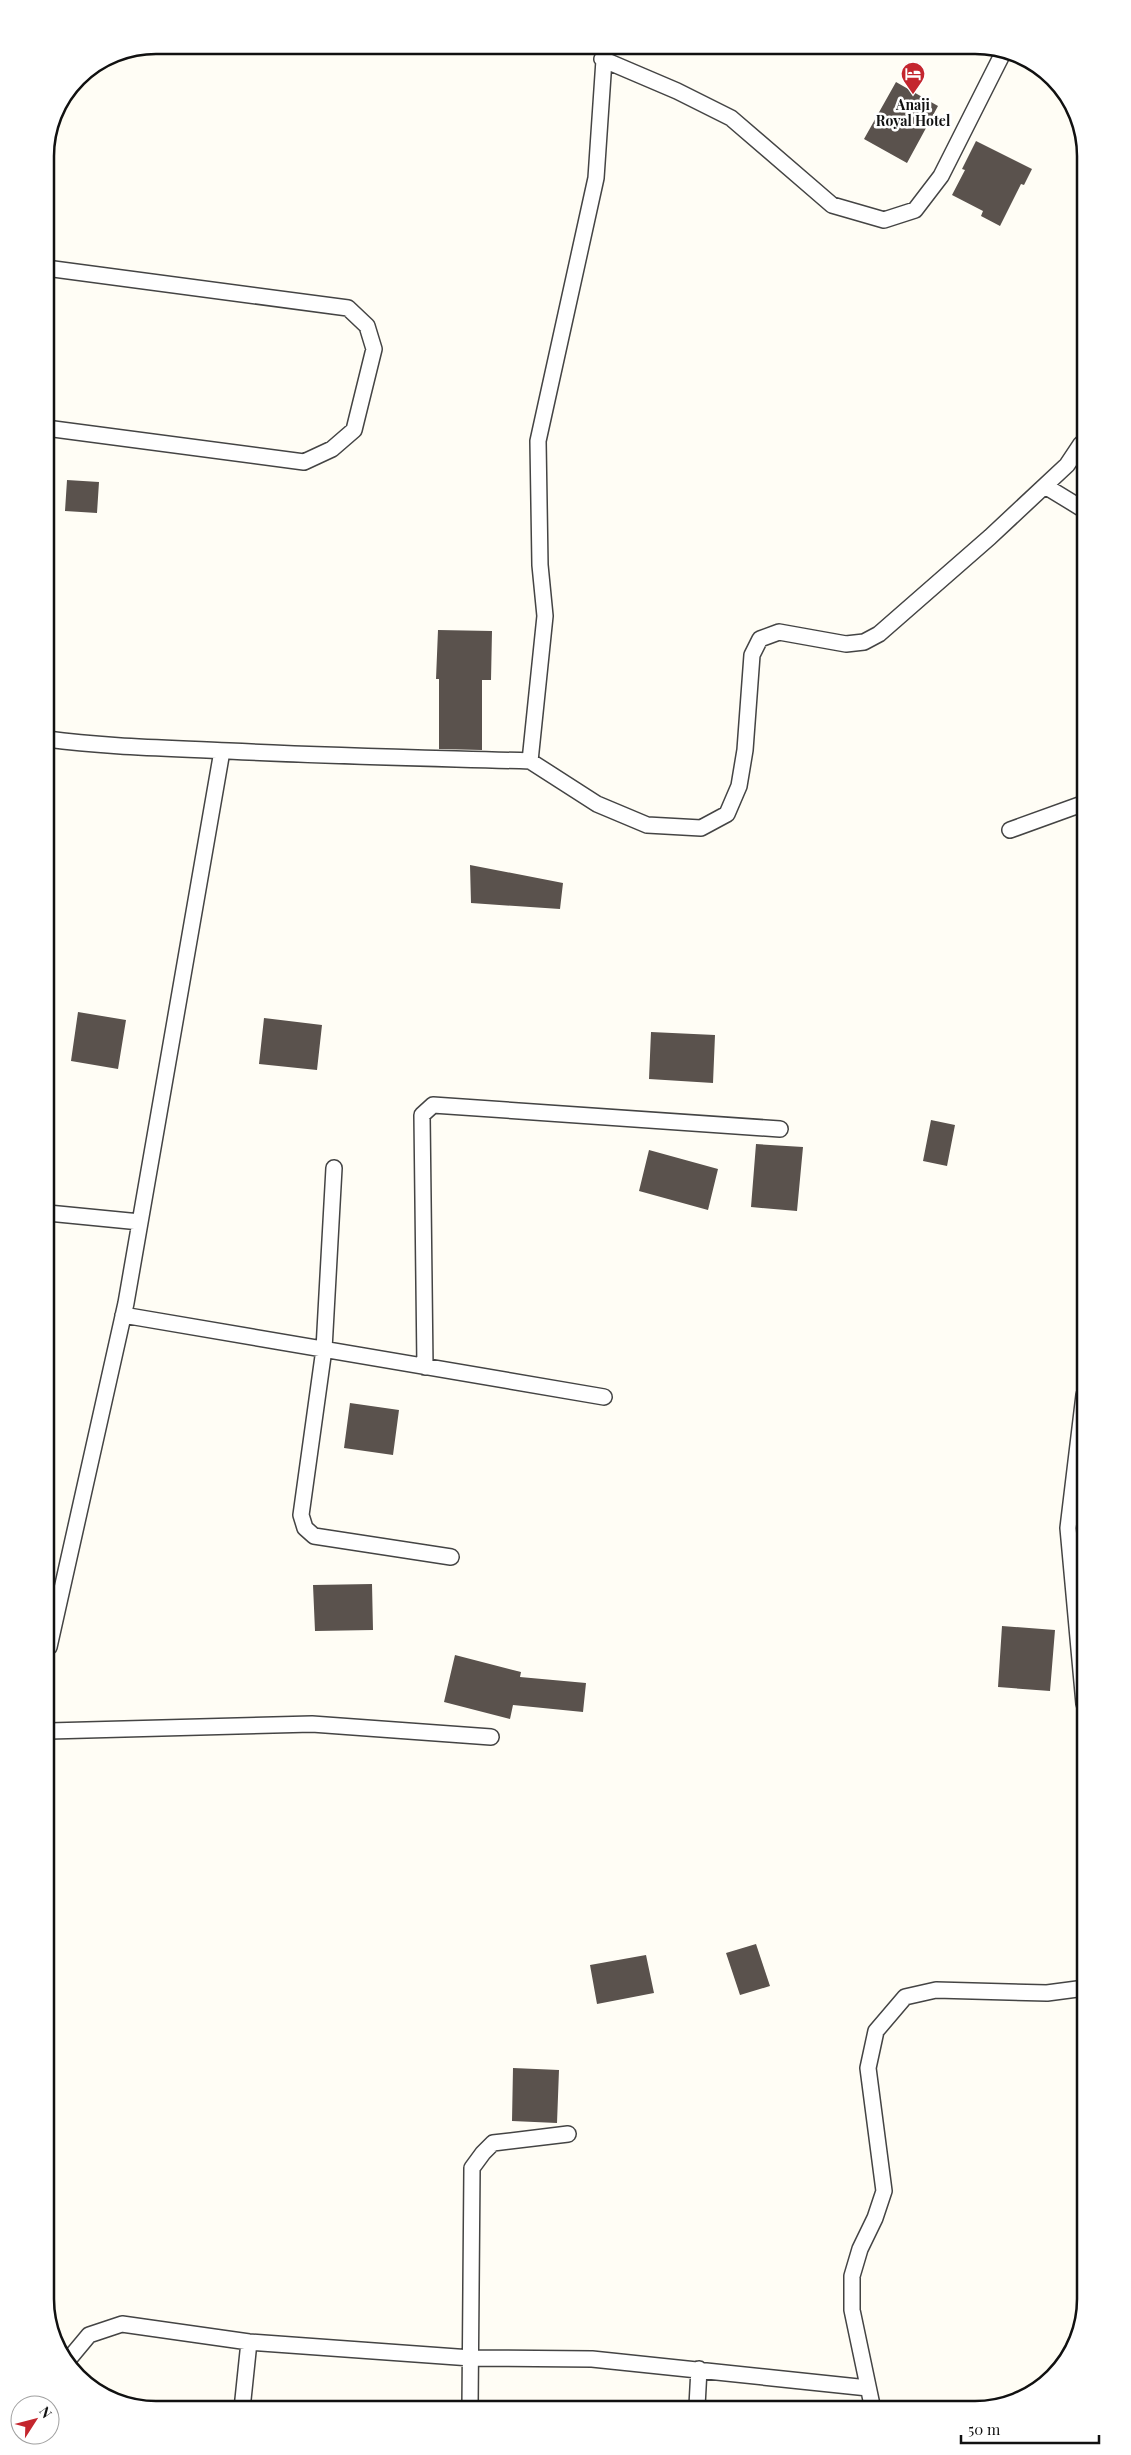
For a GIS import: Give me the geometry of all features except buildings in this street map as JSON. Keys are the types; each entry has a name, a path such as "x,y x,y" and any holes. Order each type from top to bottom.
{"street":[{"path":"530,761 545,616 540,564 538,441 596,178 603,54"},
{"path":"607,54 731,118 832,206 884,220 915,210 941,176 1001,57"},
{"path":"54,269 348,308 367,326 374,349 354,430 332,449 304,462 54,429"},
{"path":"54,740 92,745 222,751 530,761 597,804 647,825 701,828 727,814 740,786 746,750 752,656 760,639 779,632 846,644 864,642 872,638 990,537 1067,465 1077,450"},
{"path":"1045,486 1077,506"},
{"path":"54,1625 123,1315 222,751"},
{"path":"1010,830 1077,806"},
{"path":"425,1367 422,1115 433,1105 780,1129"},
{"path":"334,1168 324,1349 301,1515 305,1528 314,1536 450,1558"},
{"path":"54,1214 140,1222"},
{"path":"123,1315 604,1397"},
{"path":"1077,1453 1068,1528 1077,1627"},
{"path":"54,1731 312,1724 491,1737"},
{"path":"871,2401 852,2310 852,2276 884,2191 868,2068 876,2031 905,1997 936,1990 1047,1993 1077,1989"},
{"path":"470,2401 472,2168 493,2143 568,2134"},
{"path":"71,2355 88,2335 122,2324 249,2342 471,2358 592,2359 699,2368 868,2388"},
{"path":"243,2401 249,2342"},
{"path":"697,2401 699,2368"}],"place":[{"name":"Anaji Royal Hotel","path":"913,95"}]}
